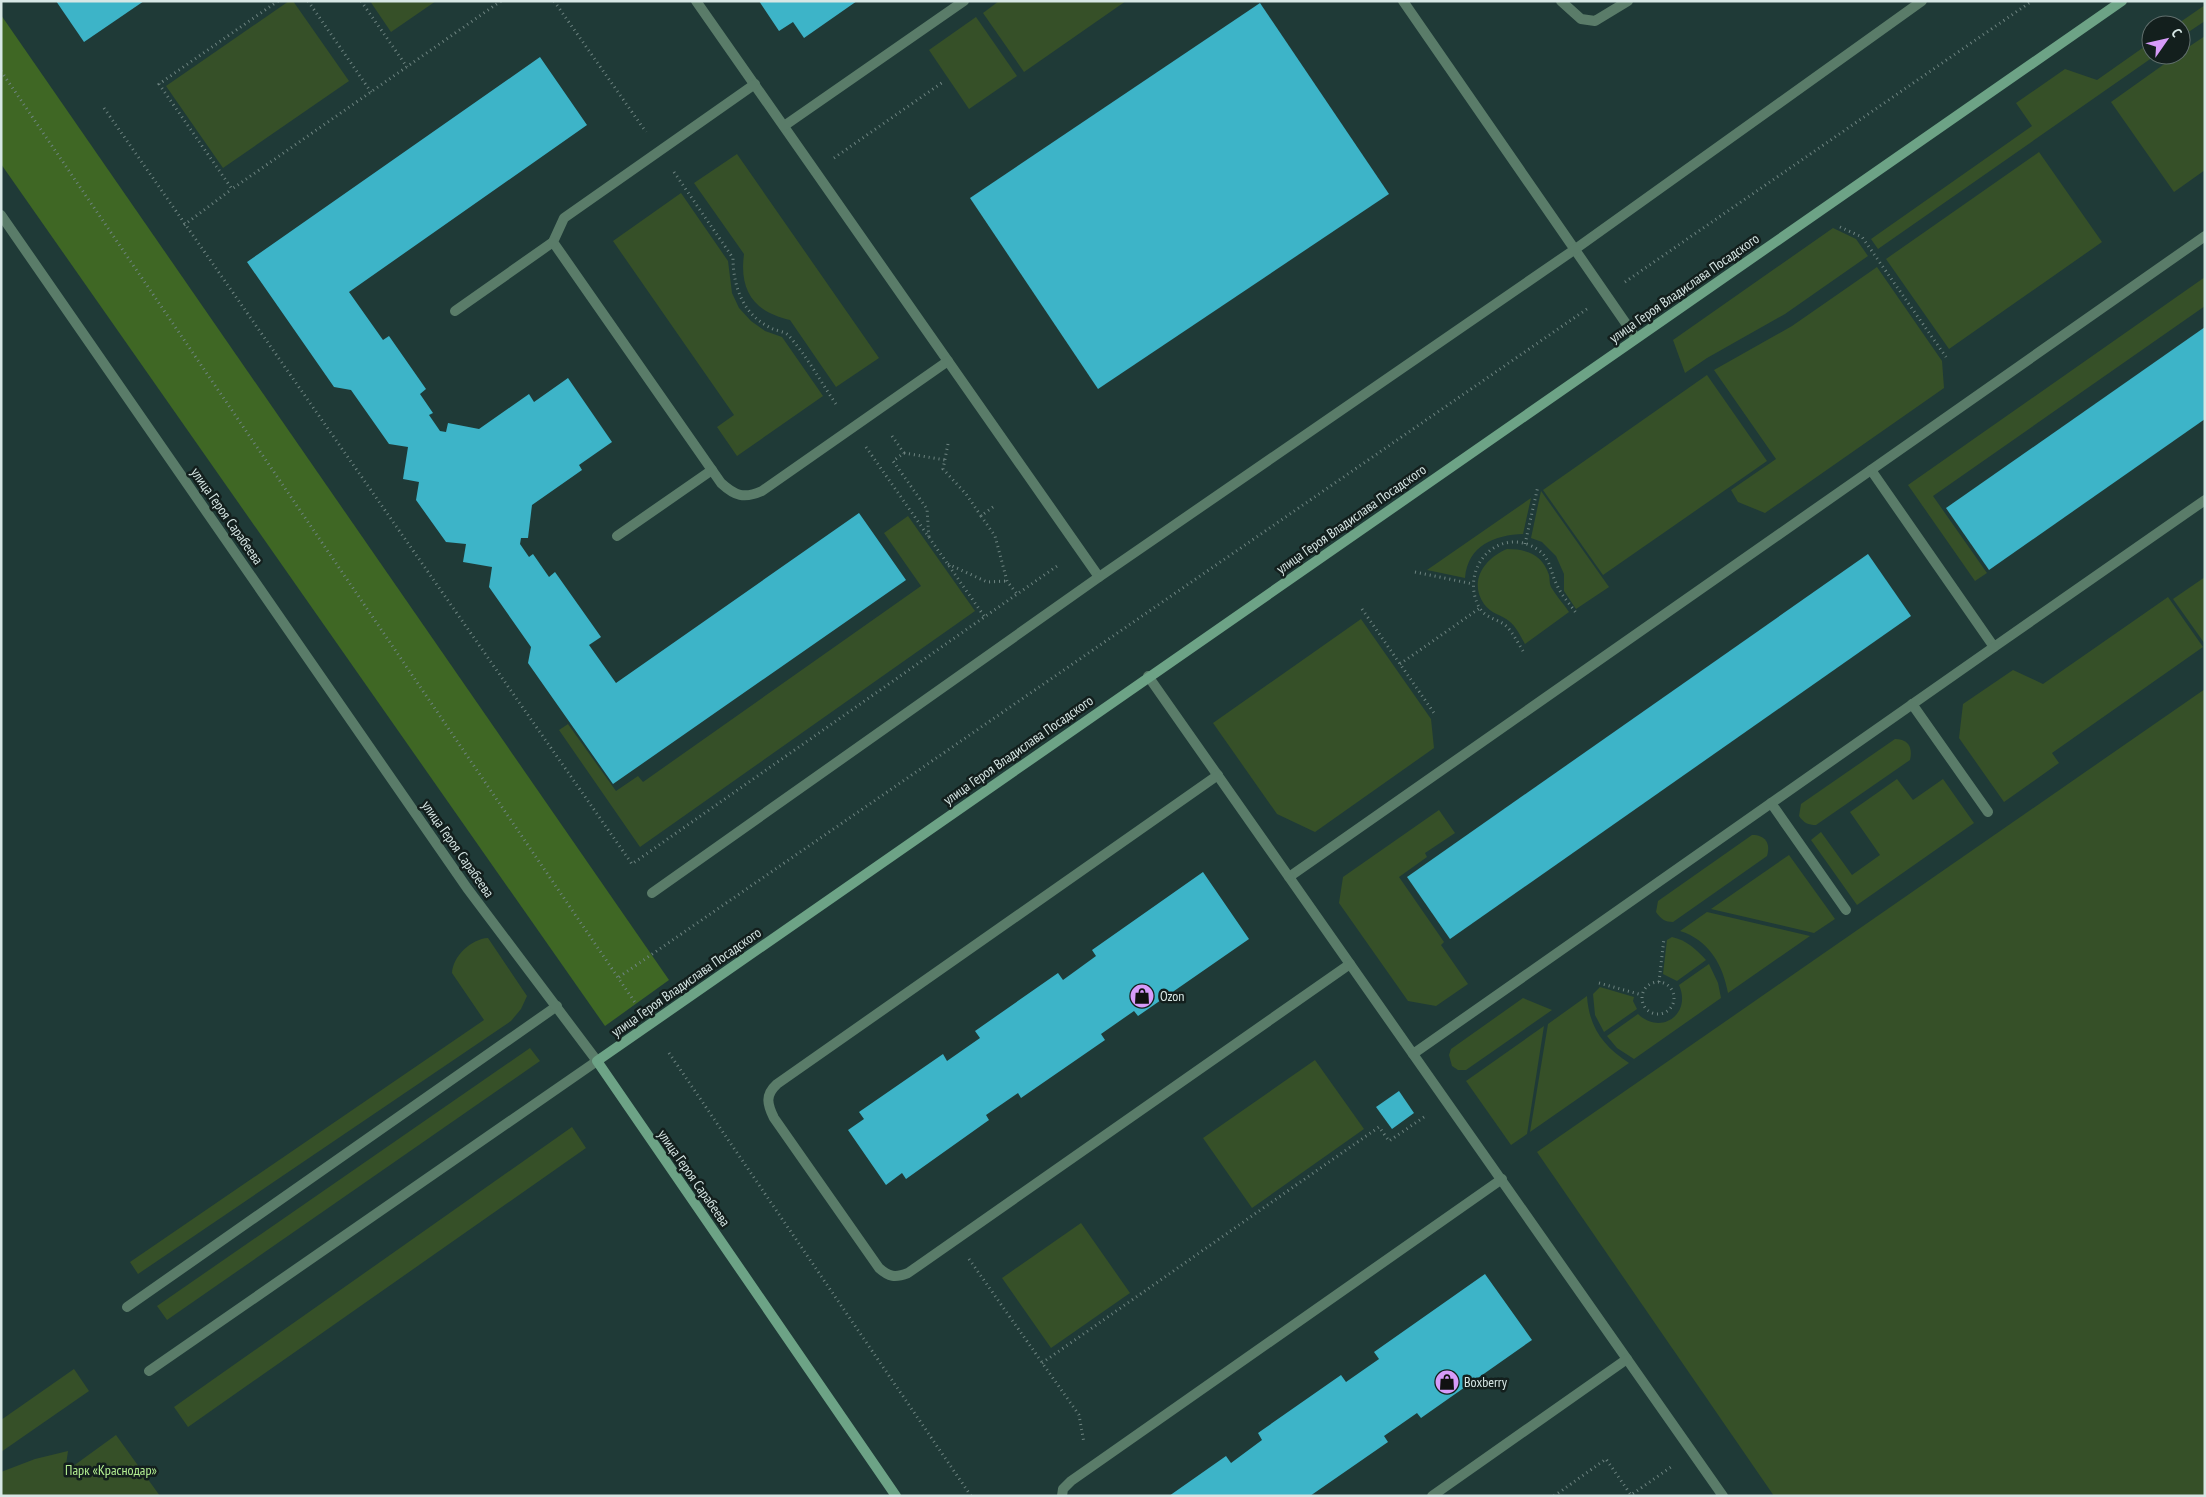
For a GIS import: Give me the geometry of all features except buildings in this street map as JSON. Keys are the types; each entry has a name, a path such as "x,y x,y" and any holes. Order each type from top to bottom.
{"street":[{"path":"696,1 1099,577"},
{"path":"784,126 964,1"},
{"path":"1402,1 1636,338"},
{"path":"1561,1 1581,19 1595,21 1628,1"},
{"path":"652,893 1099,577 1574,250 1922,1"},
{"name":"улица Героя Владислава Посадского","path":"596,1061 2122,1"},
{"path":"455,310 553,242 564,218 755,84"},
{"name":"улица Героя Сарабеева","path":"1,215 467,888 557,1006 596,1061 896,1496"},
{"path":"1290,877 2205,236"},
{"path":"553,242 721,483 733,494 748,497 762,491 948,361"},
{"path":"617,536 712,470"},
{"path":"1870,470 1994,648"},
{"path":"1413,1054 2205,500"},
{"path":"1148,676 1502,1179 1722,1496"},
{"path":"1912,704 1988,812"},
{"path":"1218,775 777,1084 769,1092 767,1105 774,1118 873,1260 887,1275 898,1277 908,1273 1350,964"},
{"path":"1771,803 1846,910"},
{"path":"127,1307 557,1006"},
{"path":"149,1371 596,1061"},
{"path":"1062,1496 1063,1489 1089,1468 1502,1179"},
{"path":"1432,1496 1628,1359"}],"path":[{"path":"232,189 159,84 278,1"},
{"path":"308,1 370,92"},
{"path":"361,1 407,67"},
{"path":"184,225 232,189 501,1"},
{"path":"554,1 733,258 735,282 745,305 756,318 770,328 787,334 984,616"},
{"path":"1622,284 2032,1"},
{"path":"1,71 636,1004"},
{"path":"815,171 943,82"},
{"path":"104,108 632,864 1080,550"},
{"path":"1862,237 1946,357"},
{"path":"619,977 1595,303"},
{"path":"892,436 904,453"},
{"path":"948,444 943,469 966,494 995,536 1007,581 1017,594"},
{"path":"929,538 927,509 893,460 904,453 945,460"},
{"path":"1525,544 1538,486"},
{"path":"981,516 993,507"},
{"path":"1523,650 1506,625 1491,620 1480,608 1473,593 1473,576 1479,561 1490,550 1506,543 1525,544 1537,549 1549,561 1556,583 1576,613"},
{"path":"947,564 987,582 1007,581"},
{"path":"1415,572 1473,584"},
{"path":"1400,664 1480,608"},
{"path":"1362,609 1434,713"},
{"path":"1659,982 1664,938"},
{"path":"1659,982 1670,987 1674,996 1672,1006 1665,1014 1654,1015 1646,1009 1642,995 1643,990 1651,983 1659,982"},
{"path":"1599,983 1642,995"},
{"path":"669,1053 971,1496"},
{"path":"1042,1363 1379,1127 1389,1141 1428,1114"},
{"path":"956,1240 1079,1415 1089,1468"},
{"path":"1554,1496 1606,1459 1632,1495 1674,1465"}],"green space":[{"path":"289,1 293,1 349,81 223,168 166,86"},
{"path":"370,1 436,1 391,32"},
{"path":"999,1 1126,1 1024,72 983,13"},
{"path":"2205,5 2205,21 2191,30 2190,15"},
{"path":"1,15 669,980 605,1026 1,164"},
{"path":"976,17 1017,76 969,109 929,50"},
{"path":"2205,36 2205,170 2174,192 2111,102 2163,65 2191,65 2191,45"},
{"path":"2141,49 2142,65 1878,249 1871,239 2032,126 2016,103 2065,69 2097,80"},
{"path":"2039,152 2102,242 1949,349 1886,259"},
{"path":"737,154 879,358 836,387 790,320 767,312 752,298 744,279 744,254 694,183"},
{"path":"681,193 728,261 732,293 739,308 751,321 765,331 782,337 823,396 737,456 717,427 734,415 613,241"},
{"path":"1833,228 1856,239 1868,256 1785,314 1707,358 1685,373 1673,340"},
{"path":"1877,267 1942,361 1944,388 1765,513 1738,502 1731,490 1776,459 1714,370 1792,326"},
{"path":"2205,277 2205,306 1933,496 1987,573 1975,581 1908,485"},
{"path":"1707,375 1767,461 1603,575 1543,490"},
{"path":"1541,491 1609,587 1576,609 1564,591 1564,574 1556,556 1542,542 1531,538"},
{"path":"1531,498 1523,534 1493,540 1477,550 1471,557 1465,578 1427,570"},
{"path":"908,516 975,611 640,847 559,730 568,724 616,791 638,776 643,782 921,586 884,533"},
{"path":"1507,549 1521,550 1533,554 1543,562 1549,575 1551,587 1569,612 1525,644 1512,623 1490,610 1479,595 1478,579 1481,571 1492,558"},
{"path":"2205,577 2205,644 2173,599"},
{"path":"2168,597 2203,647 2052,753 2059,763 2004,802 1959,738 1963,704 2013,670 2043,684"},
{"path":"1361,619 1431,719 1434,748 1315,832 1277,814 1213,723"},
{"path":"2205,689 2205,1496 1774,1496 1537,1152"},
{"path":"1895,739 1903,740 1909,745 1911,751 1910,760 1816,825 1806,823 1799,816 1801,804"},
{"path":"1897,779 1913,800 1943,779 1974,823 1857,905 1811,840 1821,832 1852,875 1880,855 1850,812"},
{"path":"1439,810 1455,833 1425,853 1427,857 1399,877 1444,942 1441,945 1468,984 1436,1006 1408,1001 1339,903 1343,877"},
{"path":"1752,835 1764,838 1768,847 1767,856 1673,922 1665,921 1661,918 1656,912 1658,901"},
{"path":"1789,855 1835,919 1814,933 1711,909"},
{"path":"1707,912 1810,936 1728,993 1718,963 1707,947 1690,935 1680,931"},
{"path":"1672,937 1682,940 1706,960 1677,981 1663,974 1667,940"},
{"path":"488,938 527,996 521,1009 511,1021 138,1274 130,1262 484,1020 452,973 456,960 464,949 475,942"},
{"path":"1709,964 1718,983 1721,998 1634,1059 1617,1048 1607,1036 1638,1014 1656,1023 1672,1019 1678,1013 1681,1005 1682,995 1679,985"},
{"path":"1600,987 1634,997 1633,1001 1637,1009 1604,1032 1595,1015 1593,994"},
{"path":"1587,996 1591,1017 1599,1035 1612,1050 1629,1063 1530,1132 1548,1024"},
{"path":"1523,998 1552,1010 1466,1070 1458,1070 1452,1066 1449,1055 1451,1049"},
{"path":"1544,1026 1527,1134 1511,1145 1466,1081"},
{"path":"530,1048 540,1061 167,1320 157,1306"},
{"path":"1315,1060 1364,1129 1252,1208 1203,1138"},
{"path":"572,1127 586,1148 188,1427 174,1407"},
{"path":"1081,1223 1130,1293 1051,1348 1002,1278"},
{"path":"74,1369 89,1391 1,1452 1,1420"},
{"name":"Парк «Краснодар»","path":"116,1435 160,1496 1,1496 1,1472 35,1459 68,1451 65,1472"}],"place":[{"name":"Ozon","path":"1142,996"},
{"name":"Boxberry","path":"1447,1382"}]}
